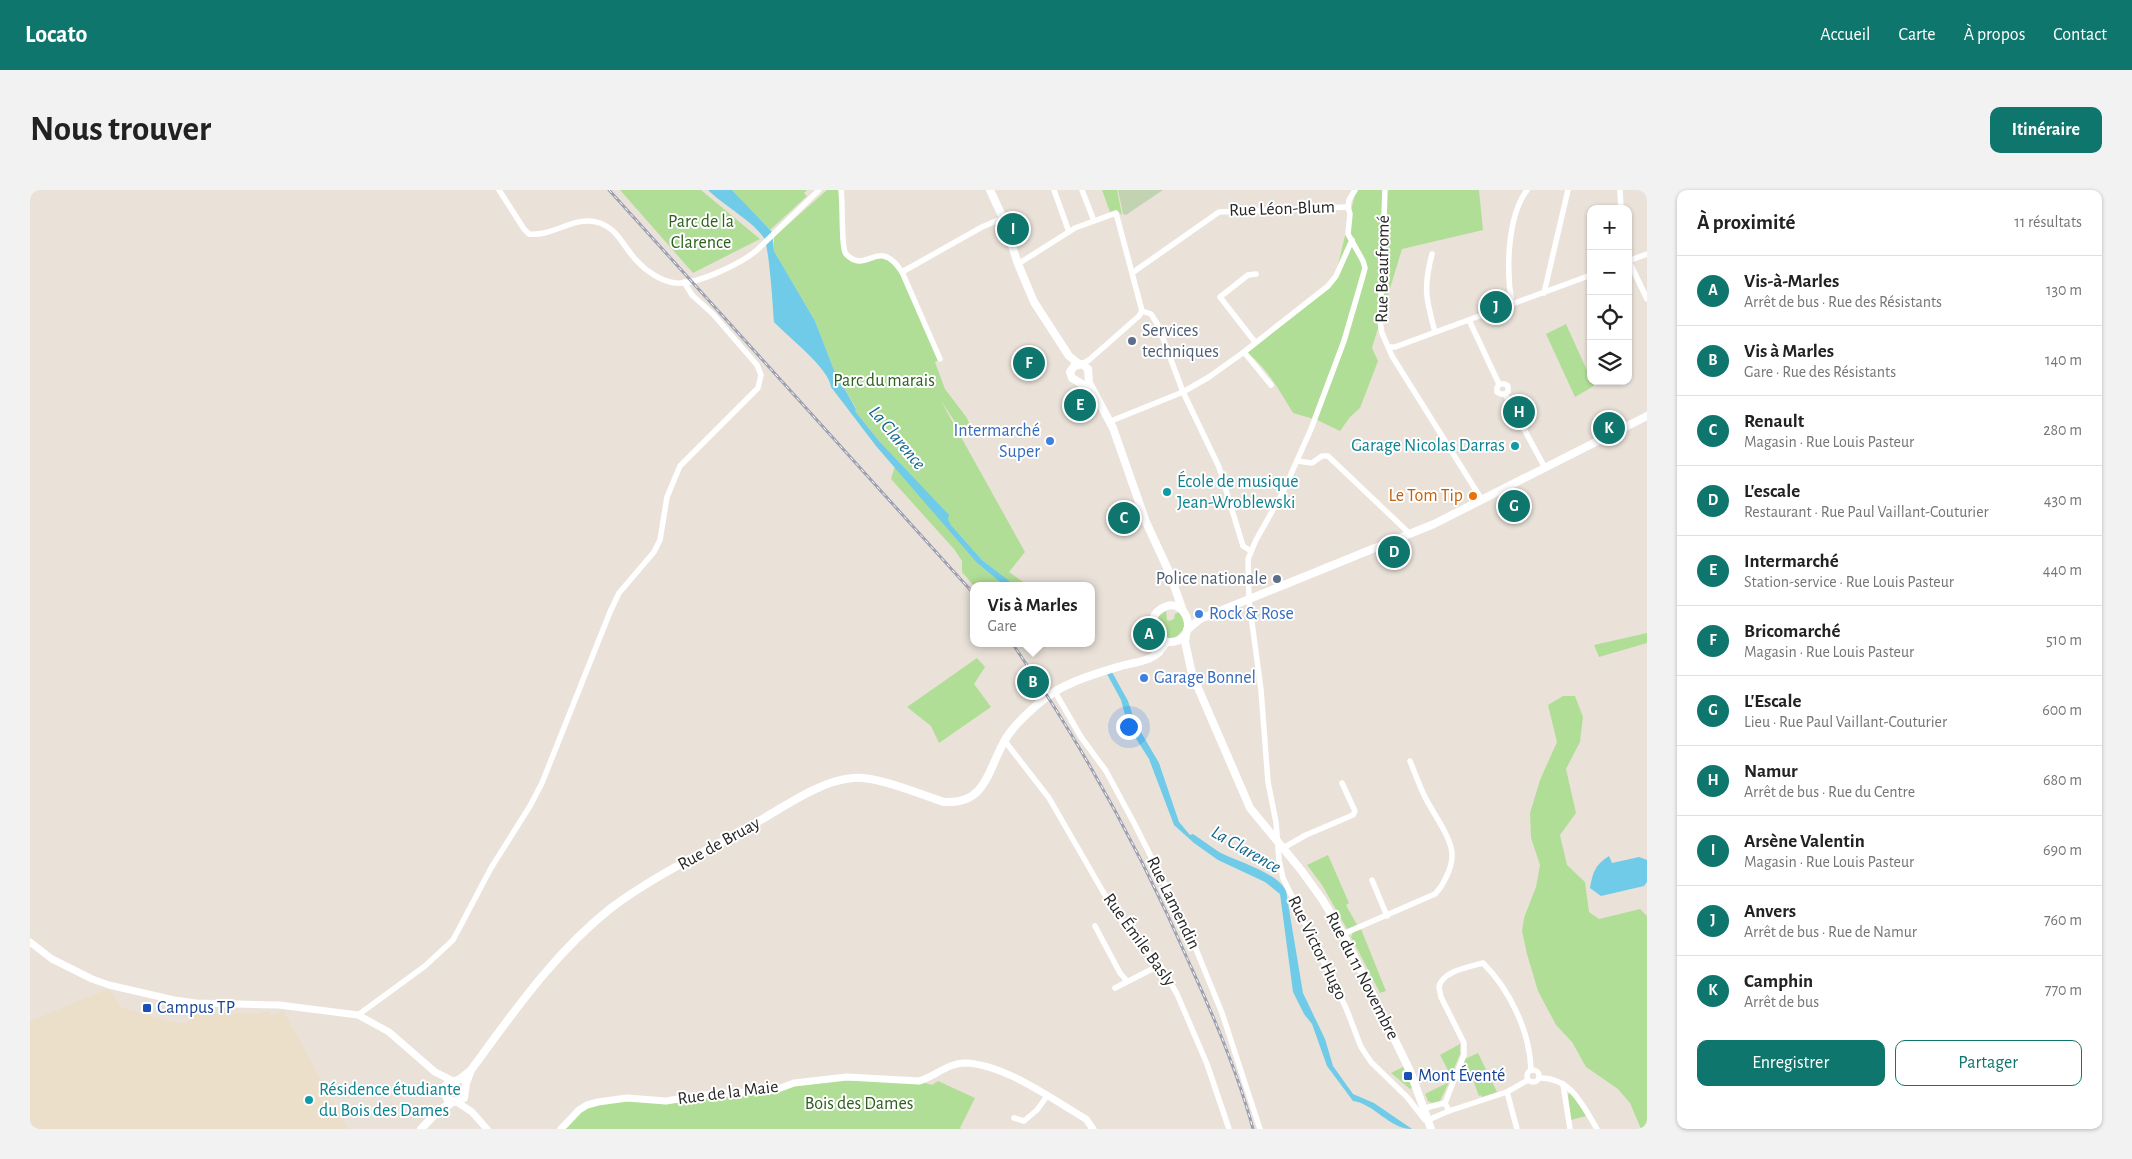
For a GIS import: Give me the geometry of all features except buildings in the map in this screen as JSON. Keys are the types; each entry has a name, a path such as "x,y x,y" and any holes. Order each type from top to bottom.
{"main road":[{"path":"990,190 1003,218 1018,264 1041,315 1069,356 1089,374 1092,390 1110,421 1146,522 1188,622 1187,652 1192,674 1211,714 1240,787 1254,814 1280,845"},
{"path":"1078,365 1070,372 1072,378 1092,390"},
{"path":"1080,382 1089,374"},
{"path":"1168,606 1176,607 1193,619 1200,619 1249,600 1410,534 1482,500 1544,466 1647,416"},
{"path":"1158,652 1153,626 1154,617 1159,610 1168,606 1172,601 1174,585"},
{"path":"1158,652 1187,632 1200,619"},
{"path":"1156,635 1187,652"},
{"name":"Rue de Bruay","path":"470,1070 559,957 612,908 657,879 810,792 840,780 851,778 871,780 944,802 956,803 966,800 976,795 983,787 1004,740 1032,709 1055,692 1110,670 1147,659 1158,652"},
{"name":"Rue du 11 Novembre","path":"1280,845 1322,899 1343,934 1419,1091 1431,1129"},
{"path":"438,1111 448,1083 470,1070"},
{"path":"421,1129 438,1111 464,1098 470,1070"},
{"path":"454,1081 461,1083 465,1090"},
{"path":"445,1092 448,1100 455,1102"}],"street":[{"path":"500,190 524,229 530,234 543,233 567,224 583,221 596,222 606,226 616,234 644,268 669,281 684,282 727,268 746,258 820,190"},
{"path":"841,190 844,214 842,246 844,252 854,260 860,261 883,255 894,260 902,272 940,359"},
{"path":"1054,190 1069,232"},
{"path":"1082,190 1094,221"},
{"path":"1142,310 1152,314 1158,325 1183,392 1219,467 1243,546 1251,551 1283,492 1311,429 1344,341 1362,279 1365,268 1363,261 1348,234 1349,200 1355,190"},
{"name":"Rue Beaufromé","path":"1385,190 1380,322 1386,344 1482,500"},
{"path":"1512,304 1510,235 1517,209 1527,190"},
{"path":"1544,293 1568,190"},
{"path":"1620,190 1621,205"},
{"name":"Rue Léon-Blum","path":"1132,273 1219,212 1348,207"},
{"path":"1018,264 1069,232 1112,214 1118,215 1142,310 1139,316 1093,356 1078,365"},
{"path":"902,272 982,227 1003,218"},
{"path":"1110,421 1183,392 1244,352 1328,286 1336,276 1352,240"},
{"path":"1432,254 1425,285 1426,298 1435,332"},
{"path":"1632,259 1647,254"},
{"path":"1632,266 1647,299"},
{"path":"1255,342 1220,297 1248,275 1256,274"},
{"path":"1389,347 1394,347 1587,277"},
{"path":"358,1015 442,953 454,940 466,920 491,868 530,806 542,783 619,593 654,552 660,540 667,497 674,478 686,460 755,392 760,383 761,375 757,365 713,314 697,301 684,282"},
{"path":"1468,320 1499,384 1498,392 1505,394 1544,466"},
{"path":"1244,352 1271,385"},
{"path":"1089,374 1093,356"},
{"path":"1297,461 1312,463 1322,456 1328,456 1410,534"},
{"name":"Rue Victor Hugo","path":"1251,551 1247,564 1249,600 1261,690 1268,782 1280,845 1282,878 1346,1008 1361,1048 1371,1062 1408,1097 1425,1120 1428,1120"},
{"name":"Rue Lamendin","path":"1055,692 1081,737 1106,771 1189,932 1222,1013 1260,1129"},
{"name":"Rue Émile Basly","path":"1004,740 1049,798 1113,909 1132,935 1160,965 1177,994 1207,1062 1229,1129"},
{"path":"1343,934 1435,894 1442,884 1452,856 1450,844 1425,797 1410,761"},
{"path":"1280,845 1352,815 1355,811 1342,783"},
{"path":"1372,880 1387,916"},
{"path":"1095,926 1120,973 1127,981"},
{"path":"30,942 52,959 109,985 196,1004 279,1005 358,1015 389,1032 435,1072 454,1081"},
{"path":"1449,1111 1445,1103 1464,1055 1464,1043 1442,997 1439,987 1443,978 1462,969 1483,963 1515,1009 1524,1034 1531,1070"},
{"path":"1115,988 1160,965"},
{"name":"Rue de la Maie","path":"561,1129 580,1110 587,1105 598,1102 627,1098 666,1101 703,1095 775,1090 794,1083 847,1077 919,1081 928,1079 945,1068 964,1063 986,1067 1008,1075 1086,1119 1093,1129"},
{"path":"1531,1070 1537,1072 1539,1078"},
{"path":"1528,1080 1527,1074 1531,1070"},
{"path":"435,1072 445,1092"},
{"path":"1428,1120 1507,1092 1528,1080 1534,1082 1539,1078 1552,1079 1572,1089 1597,1129"},
{"path":"1563,1084 1570,1129"},
{"path":"465,1090 472,1112"},
{"path":"1408,1097 1419,1091"},
{"path":"1507,1092 1517,1129"},
{"path":"1014,1118 1024,1121 1037,1110 1047,1096"},
{"path":"455,1102 472,1112 487,1129"},
{"path":"1425,1108 1445,1103"}],"shaded area":[{"path":"108,989 122,1008 178,1023 186,1023 195,1012 259,1014 268,1011 272,1016 283,1010 348,1129 30,1129 30,1021"}],"green space":[{"name":"Parc de la Clarence","path":"620,190 701,190 760,239 693,273"},
{"path":"732,190 807,190 804,193 807,196 770,230"},
{"name":"Parc du marais","path":"827,190 841,190 842,246 854,260 883,255 894,261 940,359 935,362 945,389 967,418 971,428 961,431 941,401 1025,552 1009,572 1023,582 1011,582 982,560 855,411 856,408 834,370 815,321 774,251 774,237"},
{"path":"1102,190 1117,190 1122,215 1116,210 1110,212"},
{"path":"1118,190 1163,190 1126,215 1123,214"},
{"path":"1356,190 1479,190 1483,230 1402,249 1372,348 1378,361 1360,408 1350,417 1340,431 1317,420 1293,413 1265,370 1243,350 1331,281 1336,273"},
{"path":"1566,324 1587,370 1587,385 1594,386 1575,397 1546,334"},
{"path":"895,466 977,563 1000,582 971,582 962,572 962,561 954,549 891,479"},
{"path":"1166,610 1167,620 1174,619 1175,614 1179,612 1184,620 1184,629 1175,638 1166,638 1156,628 1159,615"},
{"path":"1647,633 1647,643 1599,657 1594,645"},
{"path":"977,658 985,667 974,684 991,707 939,743 931,726 907,707"},
{"path":"1563,696 1575,696 1583,717 1580,742 1566,769 1576,813 1560,835 1567,865 1585,882 1589,912 1599,919 1640,909 1647,916 1647,1129 1641,1129 1630,1103 1618,1089 1586,1067 1572,1042 1556,1025 1538,991 1522,931 1524,918 1536,887 1540,865 1531,838 1530,813 1540,780 1557,742 1548,705"},
{"path":"1328,855 1349,903 1346,905 1357,925 1347,929 1322,885 1307,865"},
{"path":"1361,929 1386,991 1380,993 1351,937 1353,932"},
{"path":"1460,1044 1460,1054 1451,1076 1440,1055"},
{"path":"1478,1053 1497,1092 1482,1097 1481,1095 1479,1096 1472,1077 1461,1070 1465,1059"},
{"path":"1403,1067 1412,1088 1410,1089 1391,1073"},
{"name":"Bois des Dames","path":"847,1077 919,1081 932,1085 938,1081 975,1098 961,1129 561,1129 572,1116 598,1102 751,1092 794,1083"},
{"path":"1449,1082 1440,1101 1432,1103 1428,1101 1425,1094"},
{"path":"1570,1092 1586,1116 1571,1120 1568,1095"}],"water":[{"path":"708,190 732,190 772,232 774,251 815,321 834,370 856,409 855,411 879,441 949,515 948,520 951,525 982,560 1011,582 1000,582 977,563 876,446 831,387 829,379 816,362 774,322 769,264 764,238 746,220"},
{"path":"1112,672 1128,701 1135,722 1159,763 1179,822 1190,835 1193,834 1219,852 1266,873 1281,884 1286,891 1303,993 1325,1039 1333,1066 1353,1094 1374,1103 1412,1129 1396,1125 1361,1103 1353,1101 1327,1066 1312,1024 1304,1014 1293,992 1280,894 1265,882 1218,860 1194,843 1174,825 1149,759 1128,726 1121,700 1107,674"},
{"path":"1609,856 1612,863 1639,857 1647,860 1647,882 1644,886 1601,896 1590,888 1595,869"}],"railway":[{"path":"609,190 970,590"},
{"path":"1015,647 1063,720 1109,800 1152,883 1217,1026 1240,1087 1253,1129"}],"place":[{"name":"Arsène Valentin","path":"1013,229"},
{"name":"Anvers","path":"1496,307"},
{"name":"Services techniques","path":"1132,341"},
{"name":"Bricomarché","path":"1029,363"},
{"name":"Intermarché","path":"1080,405"},
{"name":"Namur","path":"1519,412"},
{"name":"Camphin","path":"1609,428"},
{"name":"Intermarché Super","path":"1050,441"},
{"name":"Garage Nicolas Darras","path":"1515,446"},
{"name":"École de musique Jean-Wroblewski","path":"1167,492"},
{"name":"Le Tom Tip","path":"1473,496"},
{"name":"L'Escale","path":"1514,506"},
{"name":"Renault","path":"1124,518"},
{"name":"L'escale","path":"1394,552"},
{"name":"Police nationale","path":"1277,579"},
{"name":"Rock & Rose","path":"1199,614"},
{"name":"Vis-à-Marles","path":"1149,634"},
{"name":"Garage Bonnel","path":"1144,678"},
{"name":"Vis à Marles","path":"1033,682"},
{"name":"Campus TP","path":"147,1008"},
{"name":"Mont Éventé","path":"1408,1076"},
{"name":"Résidence étudiante du Bois des Dames","path":"309,1100"}],"water label":[{"name":"La Clarence","path":"897,438"},
{"name":"La Clarence","path":"1246,850"}]}
